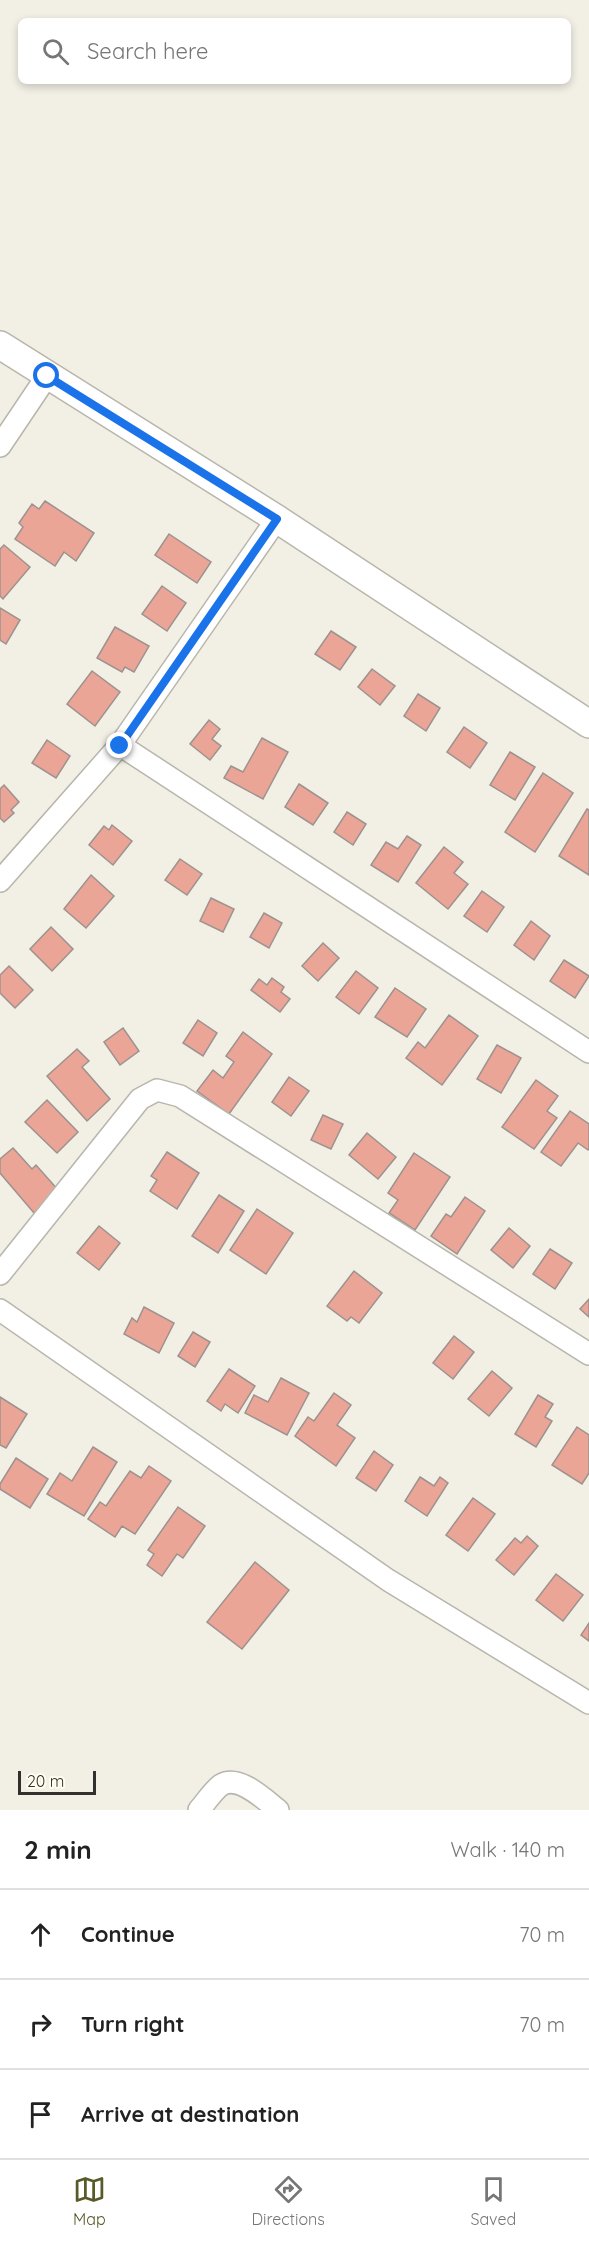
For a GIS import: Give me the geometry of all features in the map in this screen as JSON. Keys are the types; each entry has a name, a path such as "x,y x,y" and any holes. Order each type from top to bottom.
{"street":[{"path":"0,345 277,519 589,724"},
{"path":"0,446 47,376"},
{"path":"0,881 120,746 277,519"},
{"path":"120,746 589,1052"},
{"path":"0,1274 140,1099 157,1090 180,1096 589,1354"},
{"path":"0,1310 388,1580 589,1703"},
{"path":"200,1810 213,1793 224,1784 237,1783 254,1792 278,1810"}],"building":[{"path":"45,501 94,533 76,561 64,552 55,566 15,539 23,527 19,523 32,504 39,509"},
{"path":"169,534 211,562 197,583 155,555"},
{"path":"4,545 30,567 3,599 0,596 0,549"},
{"path":"162,586 186,603 167,631 142,614"},
{"path":"0,608 20,620 6,644 0,640"},
{"path":"115,627 149,646 134,672 125,667 122,672 97,658"},
{"path":"331,631 356,647 340,670 315,654"},
{"path":"372,669 395,686 380,705 358,687"},
{"path":"92,671 120,692 95,726 67,704"},
{"path":"418,694 440,708 426,731 404,716"},
{"path":"209,720 220,729 212,739 221,746 210,760 190,744"},
{"path":"464,727 487,743 470,768 447,752"},
{"path":"262,738 288,752 263,799 224,778 231,766 243,772"},
{"path":"47,740 70,756 56,778 32,763"},
{"path":"510,752 535,767 515,800 490,785"},
{"path":"543,773 573,793 535,852 505,832"},
{"path":"299,784 328,803 313,825 285,807"},
{"path":"4,785 19,802 11,810 14,813 4,822 0,818 0,789"},
{"path":"587,809 589,810 589,875 559,856"},
{"path":"347,812 366,824 353,845 334,832"},
{"path":"112,825 132,841 113,865 89,845 104,826 109,830"},
{"path":"407,836 421,845 398,882 371,865 386,842 398,849"},
{"path":"444,847 463,862 454,873 468,884 448,909 416,883"},
{"path":"180,859 202,874 187,895 165,880"},
{"path":"91,875 114,896 86,928 64,909"},
{"path":"482,891 504,907 487,932 464,916"},
{"path":"211,898 234,909 223,932 200,921"},
{"path":"264,913 282,923 269,948 250,937"},
{"path":"531,921 550,936 534,960 514,945"},
{"path":"51,927 73,949 52,971 30,949"},
{"path":"323,943 339,958 318,981 302,966"},
{"path":"564,960 589,976 575,998 550,981"},
{"path":"9,966 33,990 15,1008 0,993 0,975"},
{"path":"356,971 378,988 359,1014 336,997"},
{"path":"272,978 284,987 281,992 290,999 280,1012 251,990 259,979 267,985"},
{"path":"395,988 426,1009 407,1037 375,1017"},
{"path":"449,1015 478,1036 442,1085 406,1058 418,1042 425,1048"},
{"path":"198,1020 217,1033 203,1056 183,1043"},
{"path":"123,1028 139,1051 120,1065 104,1042"},
{"path":"243,1032 272,1054 229,1114 197,1091 213,1070 223,1078 234,1062 226,1056"},
{"path":"497,1045 521,1058 501,1093 477,1079"},
{"path":"77,1049 89,1061 82,1067 110,1099 87,1121 47,1076"},
{"path":"289,1077 309,1091 291,1116 272,1102"},
{"path":"536,1080 558,1096 547,1111 557,1118 534,1149 502,1127"},
{"path":"47,1100 78,1132 57,1153 25,1122"},
{"path":"570,1111 589,1124 589,1148 588,1150 578,1143 561,1166 541,1152"},
{"path":"323,1115 343,1124 331,1149 311,1140"},
{"path":"367,1133 396,1157 378,1179 349,1155"},
{"path":"13,1148 32,1169 36,1165 59,1191 34,1213 0,1173 0,1159"},
{"path":"167,1152 199,1173 177,1209 150,1191 157,1180 151,1176"},
{"path":"414,1153 450,1177 415,1230 389,1213 398,1200 388,1193"},
{"path":"219,1195 244,1211 218,1253 192,1236"},
{"path":"465,1197 485,1211 457,1254 431,1236 446,1214 451,1217"},
{"path":"257,1209 293,1233 266,1274 230,1250"},
{"path":"99,1226 120,1243 99,1270 77,1253"},
{"path":"509,1228 530,1246 513,1268 491,1250"},
{"path":"550,1249 572,1263 555,1289 533,1274"},
{"path":"354,1271 382,1293 359,1323 351,1317 347,1321 327,1306"},
{"path":"589,1299 589,1317 580,1309"},
{"path":"144,1307 174,1323 159,1353 124,1334 132,1318 137,1322"},
{"path":"193,1332 210,1342 195,1367 178,1356"},
{"path":"454,1336 474,1352 453,1379 433,1363"},
{"path":"229,1369 255,1386 238,1413 225,1404 221,1411 207,1401"},
{"path":"492,1371 512,1388 489,1416 468,1399"},
{"path":"281,1378 309,1393 287,1435 245,1413 254,1395 268,1402"},
{"path":"334,1393 351,1405 337,1425 355,1438 336,1466 295,1436 308,1417 314,1421"},
{"path":"538,1395 553,1404 545,1417 552,1421 536,1447 515,1434"},
{"path":"0,1397 27,1414 6,1448 0,1445"},
{"path":"577,1427 589,1435 589,1473 582,1484 552,1465"},
{"path":"93,1447 117,1462 84,1516 47,1494 60,1473 72,1481"},
{"path":"374,1451 393,1465 376,1491 356,1478"},
{"path":"16,1458 48,1479 30,1508 0,1489 0,1484"},
{"path":"149,1466 171,1481 135,1534 122,1526 115,1537 88,1519 100,1502 106,1506 130,1471 141,1478"},
{"path":"420,1477 434,1486 440,1477 448,1483 427,1516 405,1501"},
{"path":"473,1498 495,1514 468,1551 446,1535"},
{"path":"178,1507 205,1526 183,1558 177,1554 162,1576 147,1565 154,1554 148,1550"},
{"path":"527,1536 538,1546 514,1575 496,1560 515,1538 521,1543"},
{"path":"255,1562 289,1590 242,1649 207,1622"},
{"path":"556,1574 583,1595 563,1621 536,1600"},
{"path":"589,1623 589,1641 581,1635"}],"route":[{"path":"47,376 277,519 120,746"}]}
